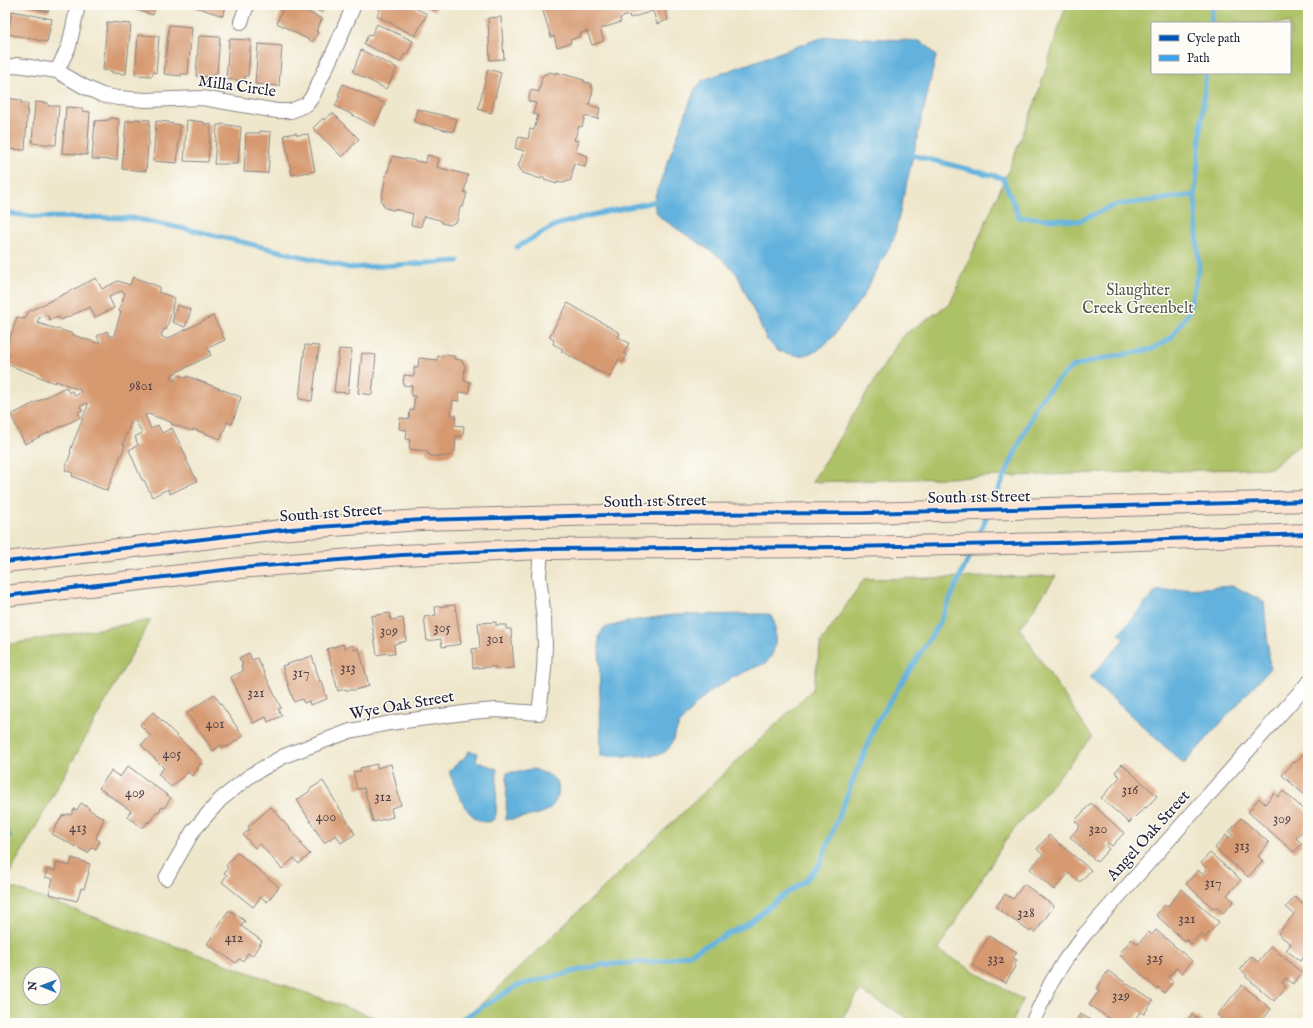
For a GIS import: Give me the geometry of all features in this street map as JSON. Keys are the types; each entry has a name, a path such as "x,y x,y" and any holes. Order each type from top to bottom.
{"main road":[{"name":"South 1st Street","path":"5,562 290,528 421,520 547,516 865,513 1308,501"},
{"path":"541,549 547,516"},
{"path":"5,596 240,568 348,558 541,549 844,547 1057,543 1308,534"}],"street":[{"path":"57,71 69,46 78,5"},
{"path":"241,22 247,5"},
{"name":"Milla Circle","path":"9,64 57,71 102,95 118,98 146,100 202,98 278,111 291,111 307,104 312,97 335,50 354,5"},
{"name":"Wye Oak Street","path":"166,878 193,831 220,800 251,775 284,756 350,731 390,723 496,710 539,713 545,646 544,620 539,576 541,549"},
{"name":"Angel Oak Street","path":"1032,1023 1051,983 1065,960 1085,934 1308,683"}],"green space":[{"name":"Slaughter Creek Greenbelt","path":"1066,5 1308,5 1308,438 1271,468 812,482 902,336 950,304 1009,169 1036,100"},
{"path":"1056,576 1020,629 1092,737 1007,838 938,950 1023,1000 1012,1023 917,1023 860,991 839,1023 461,1023 813,689 821,642 864,579"},
{"path":"151,620 5,882 5,645"},
{"path":"5,885 390,1023 5,1023"}],"water":[{"path":"831,36 919,41 929,47 936,56 894,238 863,296 832,338 817,351 800,356 778,351 767,340 737,274 720,257 661,218 655,210 655,196 695,89 703,80 815,40"},
{"path":"1234,586 1264,602 1270,668 1184,764 1090,678 1124,639 1119,634 1156,591"},
{"path":"766,614 771,617 774,623 775,642 772,655 766,663 726,681 701,700 679,725 669,748 666,751 651,755 601,756 599,636 604,628 631,621 673,615"},
{"path":"469,751 478,753 476,761 497,769 496,814 492,821 480,821 468,811 459,796 450,774 450,770 464,758"},
{"path":"534,769 550,776 557,783 558,796 556,801 550,809 542,813 506,820 507,773"}],"building":[{"path":"22,5 50,5 48,12"},
{"path":"119,5 156,5 153,15"},
{"path":"189,5 225,5 224,6 226,6 223,16"},
{"path":"284,5 294,5 322,19 316,31 318,32 313,42 277,23"},
{"path":"307,5 326,5 322,13"},
{"path":"380,5 409,5 427,14 415,36 377,16 380,9 378,7"},
{"path":"422,5 438,5 435,11"},
{"path":"541,5 664,5 668,20 657,24 653,11 630,18 629,15 620,18 621,22 600,29 604,41 592,45 587,31 580,34 581,36 570,40 571,43 557,47 554,36 551,37"},
{"path":"12,11 52,19 47,42 8,34"},
{"path":"501,17 504,59 490,60 488,18"},
{"path":"107,22 131,24 126,74 112,73 112,71 103,70"},
{"path":"377,24 413,41 407,55 405,54 400,62 364,44 368,35 371,36"},
{"path":"169,25 192,27 188,74 181,74 181,76 164,74"},
{"path":"138,35 159,36 156,73 153,72 152,76 135,75"},
{"path":"199,36 220,37 217,73 214,73 213,77 196,76"},
{"path":"229,39 251,40 248,76 245,76 245,81 226,79"},
{"path":"258,44 282,46 279,86 255,84"},
{"path":"361,50 397,68 386,89 353,72"},
{"path":"488,69 501,73 491,113 478,109"},
{"path":"550,72 556,74 556,72 590,83 593,90 589,105 600,108 598,119 585,116 582,127 579,126 574,140 578,141 575,152 588,156 585,167 574,163 571,180 563,183 557,182 557,184 544,180 545,178 542,177 541,179 523,173 518,166 524,151 515,148 519,137 528,139 530,129 534,130 538,115 533,114 536,103 528,101 531,90 539,92 542,76"},
{"path":"343,84 385,104 374,126 335,106 340,96 338,95"},
{"path":"5,98 21,100 21,103 28,104 25,150 5,149"},
{"path":"35,102 48,103 48,106 59,106 56,145 32,143"},
{"path":"66,107 82,108 82,111 90,112 87,155 62,153"},
{"path":"417,109 457,119 453,132 414,122"},
{"path":"331,114 334,114 359,139 342,157 313,128 323,118 324,120"},
{"path":"110,118 119,119 117,160 92,159 95,121 109,120"},
{"path":"135,119 150,120 146,171 122,169 126,121 134,121"},
{"path":"187,120 211,124 208,162 184,161"},
{"path":"156,121 180,125 177,163 153,161"},
{"path":"221,124 241,127 238,164 214,164 217,125"},
{"path":"260,131 271,132 268,173 244,172 246,133 260,133"},
{"path":"296,133 297,135 308,134 315,171 292,175 284,135"},
{"path":"427,155 439,158 437,167 468,175 464,192 467,193 463,207 460,207 457,221 450,225 442,223 440,220 424,216 421,227 411,225 413,214 385,208 381,201 387,171 392,156 426,163"},
{"path":"133,277 160,287 158,292 175,298 166,330 164,329 161,336 167,339 213,316 225,340 208,348 211,355 171,375 175,381 178,375 187,378 187,376 241,397 232,424 227,422 221,439 193,429 193,431 171,424 171,422 148,414 145,415 151,429 158,425 162,433 172,428 197,481 170,494 168,489 152,497 144,480 142,480 129,450 138,445 135,437 142,433 135,420 131,422 123,444 125,445 107,491 72,476 73,473 65,470 71,452 70,451 88,405 87,403 80,406 82,411 78,412 81,417 25,444 11,415 66,387 69,393 72,391 75,396 81,392 80,390 56,381 55,383 6,364 10,354 5,352 17,317 25,319 28,312 96,278 102,289 118,281 130,285","holes":["121,291 125,293 119,311 121,312 114,335 110,337 107,331 97,336 100,342 97,343 73,335 74,334 37,323 39,318 47,314 50,320 59,317 61,320 90,307 95,317 114,308 109,297"]},
{"path":"568,303 620,333 618,337 629,343 624,353 627,355 623,362 619,359 610,377 561,351 563,349 553,344 554,340 549,337"},
{"path":"177,305 191,310 185,327 172,322"},
{"path":"305,345 319,346 312,401 299,399"},
{"path":"339,349 352,350 348,393 334,392"},
{"path":"362,353 376,355 372,395 358,393"},
{"path":"442,355 454,356 454,359 461,360 465,366 464,381 470,382 469,393 459,392 459,401 453,400 451,415 456,415 455,425 464,426 463,436 456,436 455,451 449,456 442,457 430,456 430,454 427,454 427,451 409,449 410,440 406,439 407,430 399,429 400,418 409,419 410,410 413,410 415,396 411,396 412,386 403,385 404,375 414,376 414,367 418,367 419,358 437,360 438,356 441,357"},
{"path":"455,605 461,644 442,647 441,639 427,641 424,617 436,615 435,607"},
{"path":"390,613 391,620 403,618 406,641 394,644 395,654 388,653 377,655 371,616"},
{"path":"496,622 496,625 506,625 506,629 511,629 514,668 473,668 472,649 480,648 478,623"},
{"path":"343,644 344,648 353,645 354,650 359,648 369,686 355,690 346,689 338,691 327,649"},
{"path":"249,653 252,660 257,658 281,708 278,709 282,716 268,722 266,717 253,723 231,677 243,671 241,665 243,665 239,658"},
{"path":"312,656 320,682 322,681 327,699 310,705 309,701 304,703 302,699 294,702 282,666"},
{"path":"214,694 243,736 227,747 226,746 223,748 221,745 213,751 187,713"},
{"path":"153,712 203,762 192,776 188,772 171,787 158,774 164,768 141,745 151,736 140,725"},
{"path":"1303,754 1306,756 1308,754 1308,798 1282,775"},
{"path":"377,764 377,768 391,764 401,805 391,808 393,817 373,822 364,788 357,789 353,772 361,771 360,768"},
{"path":"1122,764 1157,796 1129,823 1101,798 1120,777 1115,772"},
{"path":"128,766 171,798 164,808 162,807 159,812 157,811 149,823 148,821 144,827 141,827 127,816 131,811 99,788 111,771 120,777"},
{"path":"323,781 355,834 341,843 336,835 324,843 297,800 310,791 310,789"},
{"path":"1283,791 1308,813 1308,825 1296,838 1302,844 1294,852 1248,812 1259,798 1265,804 1274,793 1278,797"},
{"path":"81,803 89,808 89,810 104,818 96,838 100,841 96,849 92,847 88,853 52,834 62,816 69,814 71,815 74,809 77,810"},
{"path":"1091,803 1124,833 1112,846 1108,843 1106,846 1109,849 1097,862 1070,837 1080,826 1075,821"},
{"path":"271,807 302,843 300,844 310,854 299,864 294,858 282,869 260,844 255,848 243,835 250,829 248,827"},
{"path":"1241,818 1269,843 1258,856 1263,861 1248,877 1215,848 1226,835 1229,838 1233,835 1229,832"},
{"path":"1049,835 1091,870 1080,882 1069,873 1054,890 1030,869 1043,855 1037,849"},
{"path":"237,852 279,887 267,902 261,897 253,907 222,882 227,875 224,873 228,868 226,866"},
{"path":"1210,853 1241,880 1227,895 1234,901 1223,913 1216,907 1214,909 1186,884 1198,870 1202,874 1207,869 1201,863"},
{"path":"72,858 90,864 84,889 81,888 77,901 49,894 53,879 45,877 47,869 55,871 57,863 70,866"},
{"path":"1024,884 1054,906 1035,933 1031,930 1030,932 996,907 1005,894 1013,899"},
{"path":"1182,889 1219,922 1205,938 1201,934 1191,944 1186,939 1185,941 1156,915 1165,905 1167,907"},
{"path":"1295,897 1308,907 1308,957 1305,956 1300,961 1286,950 1291,944 1278,934 1294,914 1286,907"},
{"path":"228,911 231,911 245,921 241,926 262,941 252,956 248,953 243,961 239,959 236,963 207,944"},
{"path":"1156,930 1192,961 1182,973 1176,968 1168,977 1173,982 1164,993 1158,987 1157,989 1119,954 1132,939 1138,944 1149,932 1152,935"},
{"path":"989,936 1017,952 1013,958 1017,960 1014,965 1015,966 1006,983 972,965"},
{"path":"1271,946 1302,973 1293,984 1286,978 1282,983 1286,987 1274,1001 1246,977 1247,975 1240,969 1251,956 1258,962"},
{"path":"1108,971 1153,1001 1144,1014 1140,1012 1133,1023 1116,1023 1089,1005 1099,991 1096,989"},
{"path":"1242,985 1271,1009 1261,1022 1258,1020 1255,1023 1227,1023 1217,1015"},
{"path":"1080,1014 1097,1023 1075,1023"},
{"path":"1192,1014 1204,1023 1185,1023"}],"waterway":[{"path":"1211,22 1213,5"},
{"path":"992,504 1037,404 1055,383 1072,367 1100,359 1152,349 1171,338 1188,313 1199,268 1195,195 1206,74"},
{"path":"908,154 1003,178 1019,217 1079,221 1115,205 1195,195"},
{"path":"517,247 556,225 588,216 662,200"},
{"path":"5,213 37,217 132,218 200,232 350,268 458,261"},
{"path":"977,539 988,513"},
{"path":"455,1023 519,985 600,965 662,961 689,954 746,925 805,881 820,864 875,725 940,622 972,550"}],"marked path":[{"path":"5,826 10,833 5,842"}],"cycle path":[{"path":"5,562 290,529 421,520 644,514 865,513 1308,501"},
{"path":"5,596 240,568 402,555 541,549 844,547 1057,543 1308,534"}]}
